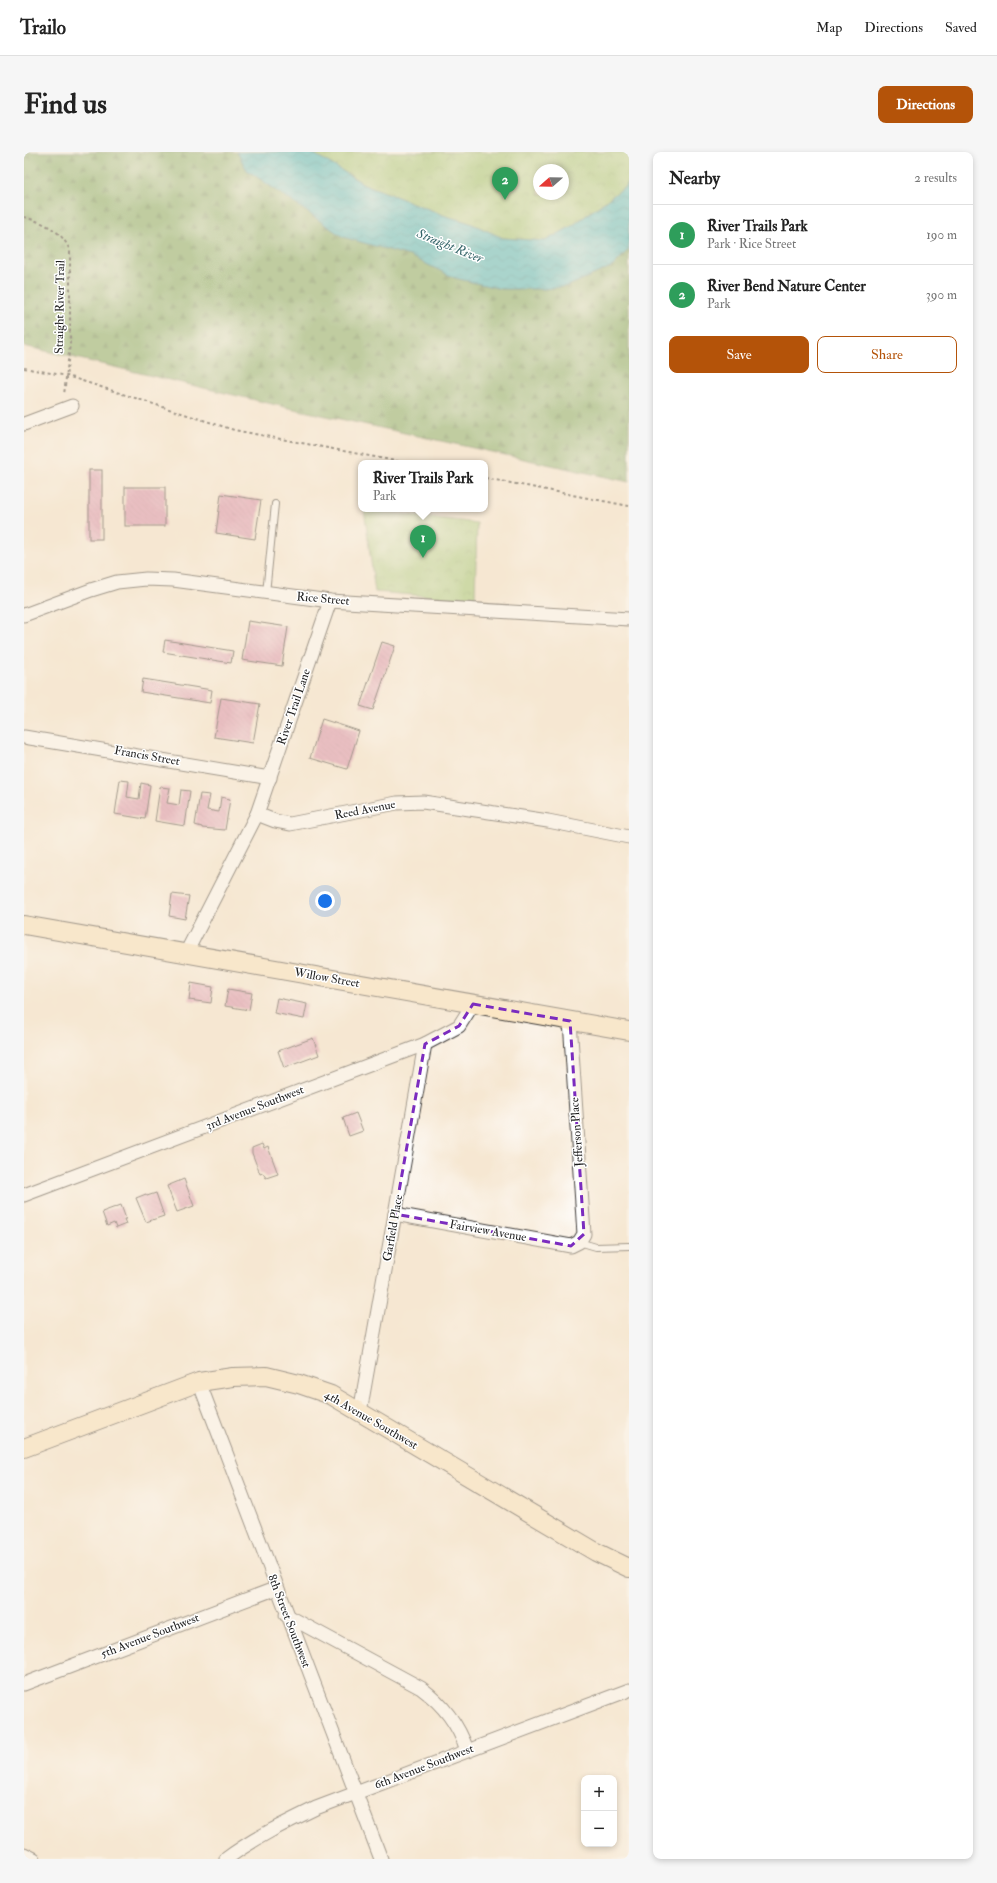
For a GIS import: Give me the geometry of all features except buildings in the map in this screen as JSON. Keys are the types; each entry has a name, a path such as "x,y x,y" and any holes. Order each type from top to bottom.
{"street":[{"path":"24,424 67,408"},
{"name":"Rice Street","path":"24,615 117,582 146,579 173,580 330,601 629,619"},
{"name":"River Trail Lane","path":"257,814 330,601"},
{"name":"Francis Street","path":"24,737 270,778"},
{"name":"Reed Avenue","path":"257,814 275,821 290,824 397,803 423,802 548,821 629,837"},
{"path":"186,952 257,814"},
{"name":"Willow Street","path":"24,925 186,952 629,1031"},
{"name":"3rd Avenue Southwest","path":"24,1195 425,1044 459,1026 473,1004"},
{"name":"Jefferson Place","path":"570,1021 584,1234 579,1242"},
{"name":"Garfield Place","path":"360,1412 425,1044"},
{"name":"Fairview Avenue","path":"395,1214 571,1246 579,1242"},
{"name":"4th Avenue Southwest","path":"24,1448 199,1382 233,1377 266,1376 299,1384 331,1395 596,1552 629,1568"},
{"name":"8th Street Southwest","path":"199,1382 286,1615 381,1859"},
{"name":"5th Avenue Southwest","path":"24,1684 277,1588"},
{"path":"286,1615 421,1688 437,1701 450,1715 461,1732 467,1750"},
{"name":"6th Avenue Southwest","path":"226,1859 239,1849 277,1827 316,1808 629,1690"},
{"path":"24,1854 34,1859"}],"lane":[{"path":"266,593 275,504"},
{"path":"579,1242 596,1247 629,1246"}],"path":[{"name":"Straight River Trail","path":"24,217 51,228 61,234 67,242 70,251 70,344 67,376 67,408"},
{"path":"24,368 67,376 234,430 390,460"},
{"path":"488,479 629,506"}],"highlighted area":[{"path":"473,1004 570,1021 584,1234 571,1246 395,1214 425,1044 459,1026"}],"green space":[{"path":"24,152 237,152 247,170 343,237 410,256 455,278 501,289 544,289 568,286 613,266 629,249 629,482 285,407 24,346"},
{"path":"311,152 629,152 629,179 626,186 572,226 545,241 503,238 470,223 446,216 364,184"},
{"path":"364,512 388,512 477,523 475,600 375,592"}],"water":[{"name":"Straight River","path":"237,152 311,152 364,184 446,216 470,223 503,238 545,241 572,226 626,186 629,180 629,249 613,266 568,286 544,289 501,289 455,278 410,256 343,237 247,170"}],"place":[{"name":"River Bend Nature Center","path":"505,200"},
{"name":"River Trails Park","path":"423,558"}]}
